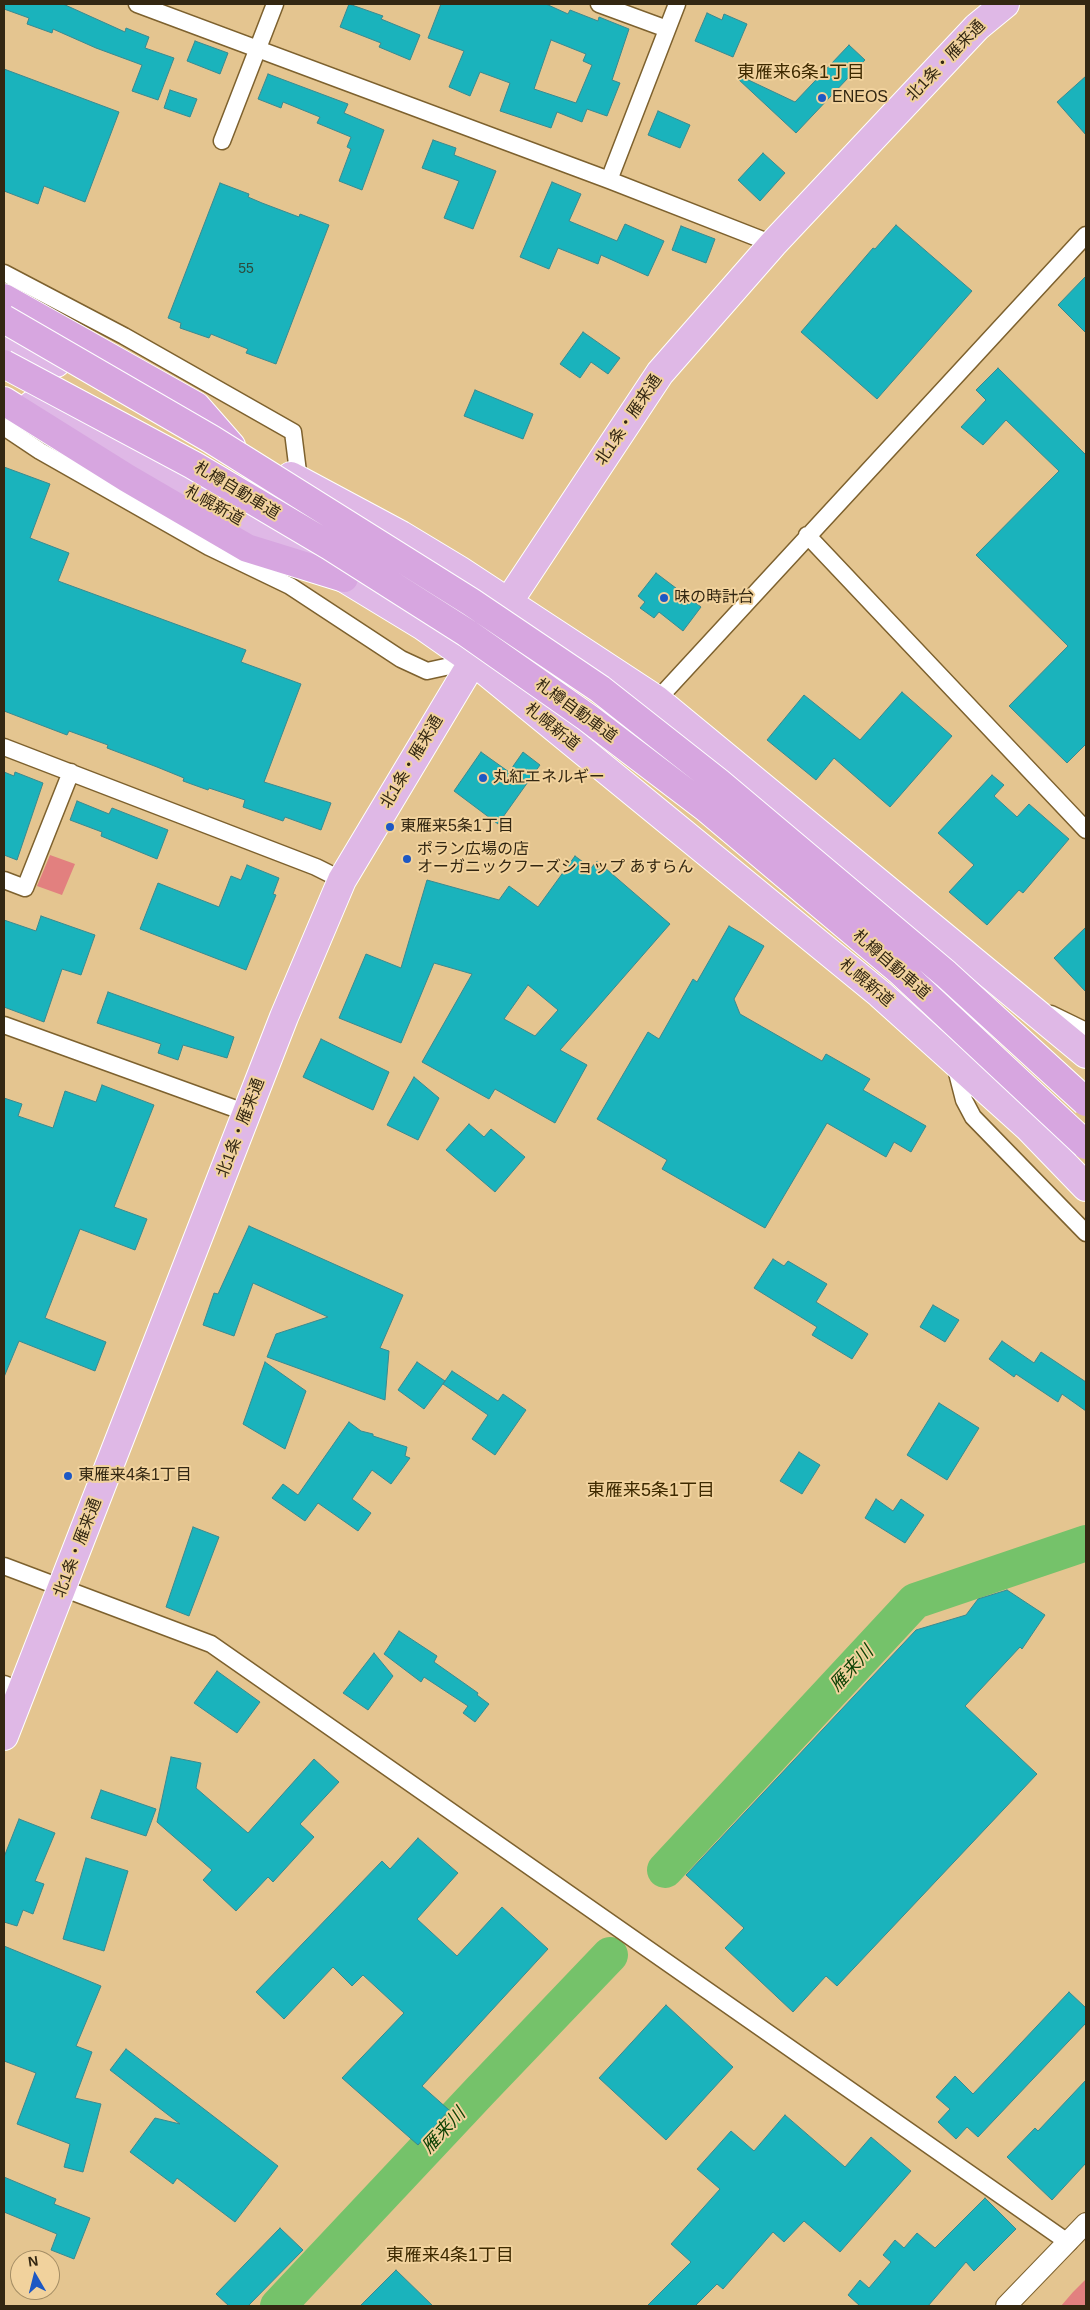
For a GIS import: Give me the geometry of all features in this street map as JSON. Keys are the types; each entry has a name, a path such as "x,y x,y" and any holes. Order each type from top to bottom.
{"highway":[{"name":"北1条・雁来通","path":"4,1736 12,1688 62,1588 284,1017 342,880 510,601 660,373 773,244 977,27 1005,4"},
{"path":"4,298 107,354 196,406 231,446"},
{"name":"札樽自動車道","path":"4,319 212,439 472,602 600,689 718,782 946,974 1086,1102"},
{"path":"4,337 128,400 231,446 299,480 401,535 510,601 657,700 1022,1001 1084,1044"},
{"name":"札樽自動車道","path":"4,364 194,465 330,546 467,633 588,718 705,807 900,971 1086,1145"},
{"name":"札幌新道","path":"4,389 344,578 423,626 473,661 880,994 1028,1127 1086,1187"},
{"path":"4,401 127,478 247,548 344,578"}],"street":[{"path":"137,4 609,180 773,244"},
{"path":"222,141 275,4"},
{"path":"599,4 667,29"},
{"path":"609,180 677,4"},
{"path":"657,700 807,535 1086,235"},
{"path":"4,273 124,336 293,432 299,480"},
{"path":"4,427 40,451 209,547 290,586 401,659 427,671 473,661"},
{"path":"807,535 1086,830"},
{"path":"4,747 316,867 342,880"},
{"path":"4,880 25,888 71,772"},
{"path":"4,1025 247,1114"},
{"path":"954,1060 964,1100 973,1117 1086,1233"},
{"path":"4,1566 211,1644 1068,2242"},
{"path":"1006,2306 1086,2223"}],"shaded area":[{"path":"50,855 75,864 62,895 37,886"},
{"path":"1086,2279 1086,2306 1061,2306 1073,2292"}],"building":[{"path":"4,4 63,4 125,32 126,28 149,37 145,48 174,58 158,100 132,91 142,65 53,29 52,33 27,24 29,18 4,9"},
{"path":"349,4 383,16 381,19 420,35 410,60 379,47 381,43 340,27"},
{"path":"441,4 546,4 568,14 570,10 598,21 599,17 629,29 612,80 620,83 607,116 587,109 582,122 557,112 551,128 500,111 510,83 480,72 470,96 449,87 464,51 428,38","holes":["551,40 586,54 583,61 592,65 576,103 534,89"]},
{"path":"707,13 722,20 724,14 747,24 733,57 695,41"},
{"path":"195,41 228,53 220,74 187,61"},
{"path":"849,45 865,60 796,133 738,79 740,76 795,102"},
{"path":"4,69 119,112 85,202 44,186 38,204 4,191"},
{"path":"268,74 348,104 344,113 384,130 362,190 339,181 351,149 347,147 351,137 317,123 320,117 283,102 281,108 258,99"},
{"path":"1086,76 1086,135 1057,102"},
{"path":"170,90 197,99 190,117 164,108"},
{"path":"658,111 690,125 680,148 648,135"},
{"path":"433,140 456,148 454,155 496,171 473,229 444,218 459,181 422,168"},
{"path":"763,153 785,173 760,201 738,180"},
{"path":"552,182 581,194 569,221 617,241 625,224 664,241 648,276 601,255 598,264 558,248 549,269 520,257"},
{"path":"220,183 249,194 248,197 262,203 299,217 300,214 329,225 276,364 246,353 248,349 211,334 209,338 180,328 181,323 168,318"},
{"path":"896,225 972,291 877,399 801,332 873,248 875,249"},
{"path":"681,226 715,239 706,263 672,250"},
{"path":"1086,276 1086,333 1058,305"},
{"path":"583,332 620,358 608,374 591,362 580,378 560,364"},
{"path":"998,368 1086,455 1086,744 1067,763 1009,706 1068,646 976,555 1059,471 1006,420 983,445 961,427 986,400 976,390"},
{"path":"475,390 533,414 523,439 464,416"},
{"path":"4,467 50,484 30,538 69,553 58,581 246,650 241,662 301,684 264,782 331,803 321,830 285,817 283,821 243,807 245,800 183,781 184,778 107,748 108,745 69,731 67,735 4,711"},
{"path":"656,573 701,607 683,631 659,612 654,618 640,608 645,602 638,596"},
{"path":"902,692 952,736 890,807 834,758 816,780 767,740 804,695 860,740"},
{"path":"481,752 509,772 523,752 540,765 498,824 454,791"},
{"path":"4,772 14,776 15,772 43,783 17,860 4,855"},
{"path":"992,775 1004,785 994,796 1017,817 1029,804 1069,839 1023,893 1019,890 987,925 949,892 974,865 938,833"},
{"path":"77,801 109,814 112,808 168,830 157,859 101,836 102,832 70,820"},
{"path":"575,856 591,868 597,861 670,924 560,1050 587,1065 555,1123 495,1089 489,1099 422,1062 472,974 434,963 401,1043 339,1018 366,954 401,968 427,880 499,900 509,886 538,907","holes":["528,985 558,1010 535,1036 504,1019"]},
{"path":"247,865 279,878 273,894 276,895 246,970 140,929 158,883 219,907 231,876 241,880"},
{"path":"41,916 95,935 81,975 62,969 44,1022 4,1007 4,920 36,931"},
{"path":"729,926 764,946 734,999 740,1014 822,1061 826,1054 870,1079 863,1090 926,1126 911,1152 894,1142 886,1157 827,1123 765,1228 662,1169 667,1160 597,1119 648,1032 659,1039 693,979 697,982"},
{"path":"1086,927 1086,992 1054,958"},
{"path":"108,992 234,1037 227,1058 183,1045 178,1060 158,1053 161,1044 97,1023"},
{"path":"321,1039 389,1072 373,1110 303,1077"},
{"path":"414,1077 439,1098 418,1140 387,1125"},
{"path":"102,1085 154,1105 114,1207 147,1219 135,1250 80,1229 45,1318 106,1342 95,1371 19,1341 4,1377 4,1098 22,1104 18,1116 53,1128 65,1091 96,1102"},
{"path":"469,1124 484,1137 491,1129 525,1157 495,1192 446,1150"},
{"path":"249,1226 403,1295 380,1348 389,1351 385,1400 267,1357 276,1334 328,1317 253,1283 234,1336 203,1325 214,1293 218,1294"},
{"path":"773,1259 784,1266 788,1261 827,1284 816,1302 868,1334 852,1359 812,1335 817,1327 754,1288"},
{"path":"933,1305 959,1320 945,1342 920,1327"},
{"path":"1002,1341 1034,1363 1041,1352 1086,1382 1086,1411 1062,1394 1058,1402 1016,1374 1014,1377 989,1359"},
{"path":"265,1362 306,1391 285,1449 243,1424"},
{"path":"417,1362 445,1381 424,1409 398,1390"},
{"path":"452,1371 498,1401 503,1394 526,1410 495,1455 472,1439 488,1415 443,1384"},
{"path":"939,1403 979,1428 947,1480 907,1455"},
{"path":"349,1422 361,1431 407,1447 405,1456 410,1458 391,1484 372,1470 352,1499 371,1513 358,1531 318,1503 305,1521 272,1498 283,1484 298,1495"},
{"path":"799,1452 820,1465 802,1494 780,1481"},
{"path":"876,1499 893,1511 901,1499 924,1515 905,1543 865,1518"},
{"path":"193,1527 219,1537 189,1616 166,1607"},
{"path":"1007,1590 1045,1615 1022,1649 1020,1647 965,1706 1037,1774 837,1986 826,1976 793,2012 725,1948 744,1928 686,1875 916,1630 966,1615 978,1599"},
{"path":"399,1631 437,1656 434,1662 478,1693 477,1695 489,1704 475,1722 463,1713 468,1706 424,1677 421,1682 384,1654"},
{"path":"374,1653 393,1676 368,1710 343,1693"},
{"path":"217,1671 260,1702 237,1733 194,1703"},
{"path":"171,1757 201,1763 196,1788 248,1833 314,1759 339,1782 300,1824 314,1837 273,1882 268,1877 236,1911 203,1880 212,1870 157,1822"},
{"path":"101,1790 156,1809 146,1836 91,1818"},
{"path":"19,1819 55,1833 35,1881 44,1884 33,1914 23,1910 17,1926 4,1922 4,1857"},
{"path":"418,1838 458,1873 417,1919 457,1956 502,1907 548,1949 422,2086 449,2110 418,2145 342,2078 404,2013 363,1975 352,1986 333,1967 284,2019 256,1992 382,1861 390,1869"},
{"path":"86,1858 128,1871 104,1951 63,1939"},
{"path":"4,1946 101,1986 76,2046 92,2052 75,2098 101,2104 83,2172 64,2167 70,2144 17,2124 36,2073 4,2061"},
{"path":"1069,1992 1086,2008 1086,2023 978,2137 967,2127 956,2139 938,2122 950,2109 936,2097 955,2076 973,2094"},
{"path":"666,2005 733,2067 666,2140 599,2078"},
{"path":"126,2049 278,2166 235,2222 177,2178 173,2184 130,2152 155,2118 180,2124 110,2070"},
{"path":"1086,2080 1086,2163 1052,2200 1007,2157 1035,2128 1038,2131"},
{"path":"785,2115 845,2167 871,2137 911,2171 840,2252 804,2221 784,2242 773,2232 723,2289 717,2284 695,2306 647,2306 691,2262 671,2244 720,2189 697,2169 731,2131 754,2151"},
{"path":"4,2177 56,2199 54,2204 90,2218 74,2259 60,2254 60,2250 51,2250 57,2234 4,2212"},
{"path":"985,2198 1016,2229 974,2271 966,2262 928,2306 860,2306 848,2295 860,2280 869,2288 891,2262 883,2255 895,2240 904,2248 917,2233 935,2248"},
{"path":"280,2228 303,2250 248,2306 229,2306 216,2294"},
{"path":"396,2270 433,2306 360,2306"}],"waterway":[{"name":"雁来川","path":"665,1870 915,1601 1086,1543"},
{"name":"雁来川","path":"278,2306 610,1955"}],"place":[{"name":"ENEOS","path":"822,98"},
{"name":"味の時計台","path":"664,598"},
{"name":"丸紅エネルギー","path":"483,778"},
{"name":"東雁来5条1丁目","path":"390,827"},
{"name":"ポラン広場の店 オーガニックフーズショップ あすらん","path":"407,859"},
{"name":"東雁来4条1丁目","path":"68,1476"}],"district":[{"name":"東雁来6条1丁目","path":"801,73"},
{"name":"東雁来5条1丁目","path":"651,1491"},
{"name":"東雁来4条1丁目","path":"450,2256"}]}
